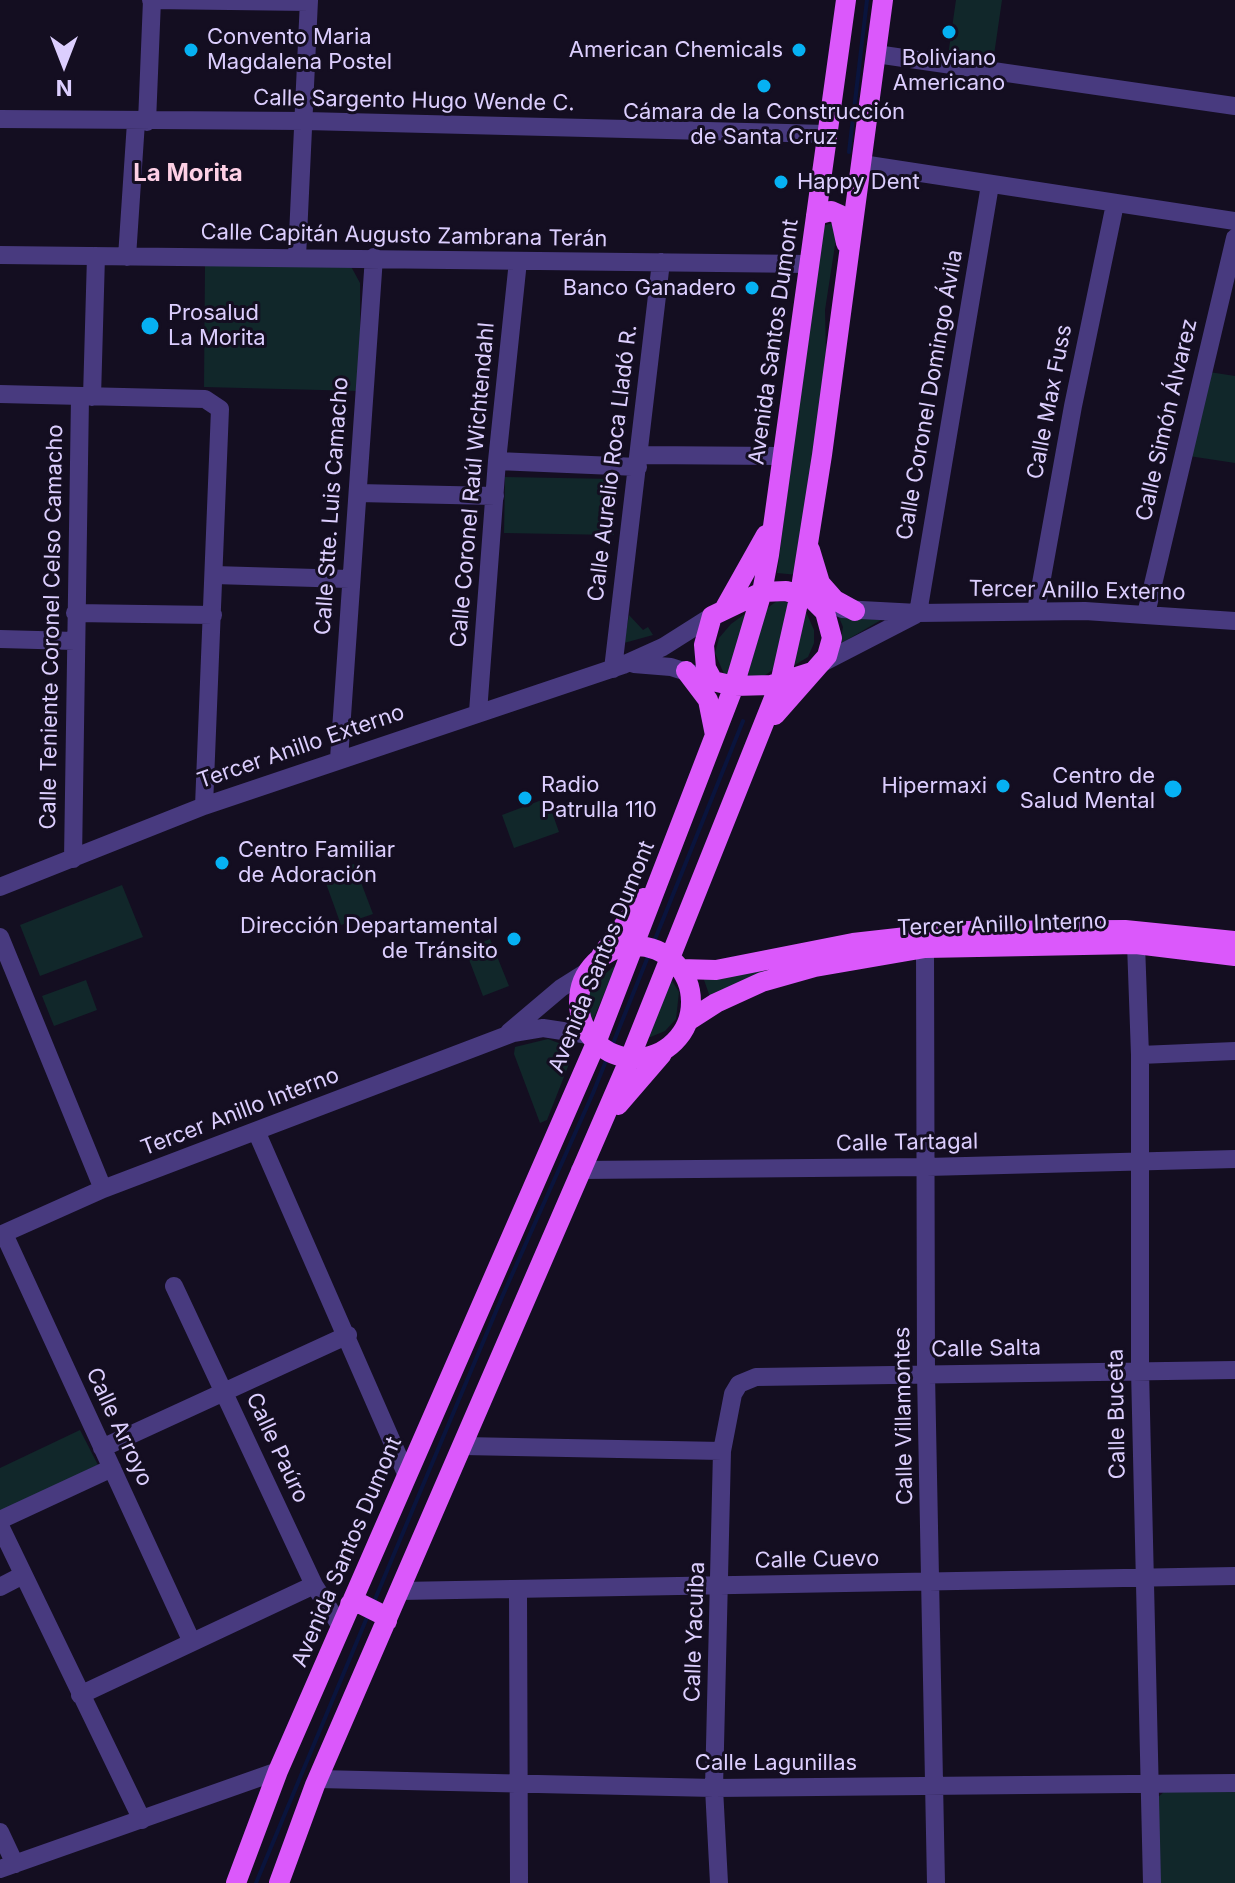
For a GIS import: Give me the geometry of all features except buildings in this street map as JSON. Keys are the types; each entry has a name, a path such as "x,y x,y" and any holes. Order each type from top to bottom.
{"main road":[{"name":"Avenida Santos Dumont","path":"236,1883 278,1771 341,1627 400,1591 598,1131 608,1048 636,946 715,736 739,686 762,592 846,0"},
{"name":"Avenida Santos Dumont","path":"279,1883 318,1779 407,1476 608,1048 671,960 762,731 800,594 849,267 883,0"},
{"path":"824,156 831,202 841,206 857,202"},
{"path":"816,215 831,211 840,215 849,267"},
{"path":"774,517 718,612 704,645 706,668 713,681 739,686 776,684 817,667"},
{"path":"808,536 811,562 820,583 835,600 855,611"},
{"path":"718,612 762,592 800,594 820,605 829,620 832,638 817,667 762,731"},
{"path":"686,671 708,700 715,736"},
{"path":"663,873 592,967 579,1003 608,1048 660,1052 672,1044"},
{"path":"979,947 978,940 983,934 1017,930"},
{"name":"Tercer Anillo Interno","path":"636,946 671,960 725,969 815,950 960,931 1125,930 1235,941"},
{"path":"925,948 958,943 960,931"},
{"name":"Tercer Anillo Interno","path":"688,1021 756,984 815,967 925,948 1136,944 1235,956"},
{"path":"592,967 615,950 636,946"},
{"path":"756,984 751,977 752,971 815,950"},
{"path":"598,1131 688,1021 691,994 671,960"}],"street":[{"path":"127,257 152,0 309,1 306,121 297,257"},
{"path":"876,54 1235,106"},
{"name":"Calle Sargento Hugo Wende C.","path":"0,119 306,121 827,134"},
{"path":"862,164 1235,221"},
{"name":"Calle Coronel Domingo Ávila","path":"918,613 990,185"},
{"name":"Calle Max Fuss","path":"1036,611 1073,406 1115,204"},
{"name":"Calle Simón Álvarez","path":"1146,614 1235,238"},
{"name":"Calle Capitán Augusto Zambrana Terán","path":"0,255 808,264"},
{"name":"Calle Teniente Coronel Celso Camacho","path":"73,859 75,613 96,256"},
{"name":"Calle Stte. Luis Camacho","path":"339,759 349,579 374,257"},
{"name":"Calle Coronel Raúl Wichtendahl","path":"478,712 497,461 518,261"},
{"name":"Calle Aurelio Roca Lladó R.","path":"618,667 661,262"},
{"path":"0,394 205,399 217,404 221,414 204,806"},
{"path":"497,461 639,461 781,456"},
{"path":"358,493 495,496"},
{"path":"214,575 349,579"},
{"name":"Tercer Anillo Externo","path":"820,605 855,611 1036,611 1146,614 1235,621"},
{"name":"Tercer Anillo Externo","path":"0,887 204,806 618,667 672,642 718,612"},
{"path":"75,613 213,615"},
{"name":"Tercer Anillo Externo","path":"817,667 918,613"},
{"path":"0,639 75,641"},
{"name":"Tercer Anillo Externo","path":"618,667 655,664 713,681"},
{"path":"0,937 103,1189"},
{"name":"Calle Buceta","path":"1136,944 1140,1055 1140,1370 1152,1883"},
{"name":"Calle Villamontes","path":"925,948 926,1374 936,1883"},
{"name":"Tercer Anillo Interno","path":"500,1040 561,988 592,967"},
{"name":"Tercer Anillo Interno","path":"2,1234 103,1189 500,1040 543,1028 608,1048"},
{"path":"1140,1055 1235,1051"},
{"path":"257,1133 348,1335 407,1476"},
{"name":"Calle Tartagal","path":"580,1170 927,1167 1235,1159"},
{"name":"Calle Arroyo","path":"2,1234 191,1640"},
{"name":"Calle Paúro","path":"174,1286 314,1585 341,1627"},
{"path":"102,1448 348,1335"},
{"name":"Calle Salta","path":"739,1384 756,1377 1235,1370"},
{"name":"Calle Yacuiba","path":"719,1883 714,1788 722,1451 733,1394 739,1384"},
{"path":"463,1446 722,1451"},
{"path":"112,1468 0,1523 142,1820"},
{"path":"0,1587 23,1575"},
{"name":"Calle Cuevo","path":"400,1591 1235,1576"},
{"path":"80,1695 191,1640 314,1585"},
{"path":"518,1591 519,1883"},
{"path":"0,1832 8,1866 278,1771"},
{"name":"Calle Lagunillas","path":"318,1779 714,1788 1235,1783"}],"green space":[{"path":"956,0 1002,0 993,62 948,56"},
{"path":"833,223 837,232 825,310 826,354 798,575 777,573 822,226"},
{"path":"347,259 360,283 360,391 204,387 205,266"},
{"path":"1209,372 1235,376 1235,463 1189,456"},
{"path":"505,477 615,479 614,535 504,533"},
{"path":"777,601 791,603 774,669 764,676 747,678 766,609"},
{"path":"749,611 730,677 724,674 715,653 719,638"},
{"path":"806,612 814,630 814,643 808,657 793,666"},
{"path":"629,615 643,630 648,627 653,635 624,643"},
{"path":"838,615 881,620 840,644 843,627"},
{"path":"547,798 559,832 514,848 502,815"},
{"path":"354,864 373,914 341,925 323,875"},
{"path":"122,885 143,937 40,976 20,925"},
{"path":"490,939 509,986 483,996 465,949"},
{"path":"617,964 590,1027 586,1001 589,987"},
{"path":"769,968 711,1000 703,977"},
{"path":"671,979 679,992 676,1019 665,1031 648,1038"},
{"path":"86,980 97,1010 54,1026 42,996"},
{"path":"548,1039 564,1045 569,1064 547,1120 540,1123 514,1054 515,1047"},
{"path":"80,1430 98,1465 0,1512 0,1468"},
{"path":"1235,1790 1235,1883 1158,1883 1157,1798 1165,1791"}],"waterway":[{"path":"849,152 867,0"},
{"path":"373,1604 502,1297 593,1093 743,721"},
{"path":"256,1883 368,1615"}],"place":[{"name":"Boliviano Americano","path":"949,32"},
{"name":"Convento Maria Magdalena Postel","path":"191,50"},
{"name":"American Chemicals","path":"799,50"},
{"name":"Cámara de la Construcción de Santa Cruz","path":"764,86"},
{"name":"Happy Dent","path":"781,182"},
{"name":"Banco Ganadero","path":"752,288"},
{"name":"Prosalud La Morita","path":"150,326"},
{"name":"Hipermaxi","path":"1003,786"},
{"name":"Centro de Salud Mental","path":"1173,789"},
{"name":"Radio Patrulla 110","path":"525,798"},
{"name":"Centro Familiar de Adoración","path":"222,863"},
{"name":"Dirección Departamental de Tránsito","path":"514,939"}],"district":[{"name":"La Morita","path":"188,174"}]}
